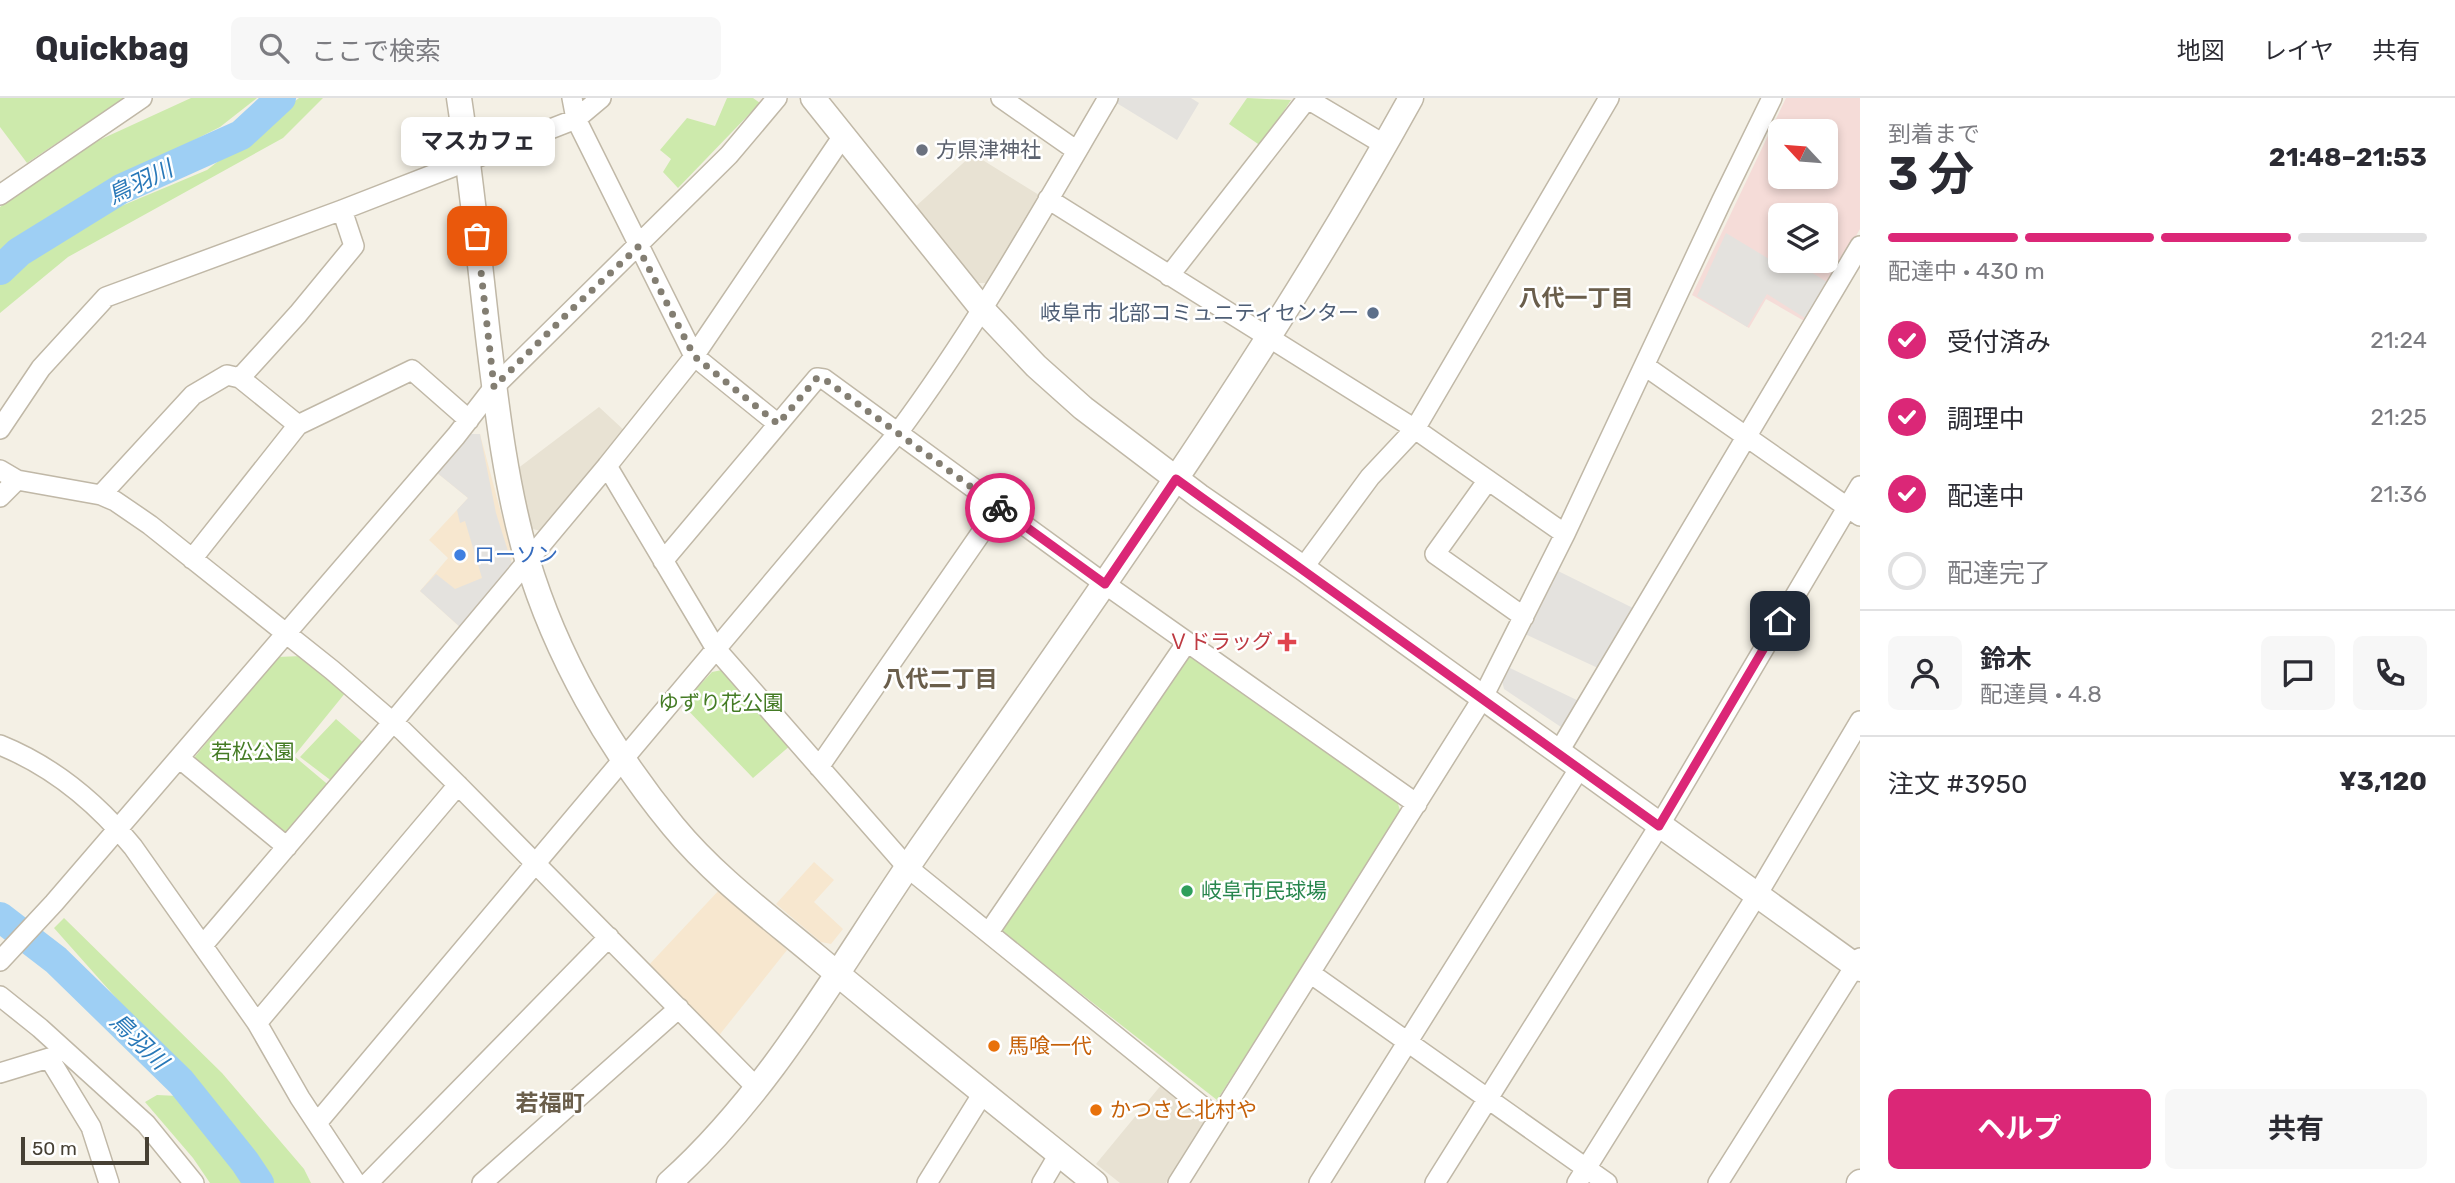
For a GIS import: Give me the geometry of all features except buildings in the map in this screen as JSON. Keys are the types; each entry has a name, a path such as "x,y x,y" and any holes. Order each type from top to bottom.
{"street":[{"path":"0,195 142,98"},
{"path":"459,98 494,387 508,472 527,559 549,619 593,711 623,758 675,828 705,860 838,974 1095,1183"},
{"path":"572,98 576,119 694,356 778,424"},
{"path":"0,429 41,368 106,297 342,210 576,119 601,98"},
{"path":"0,961 54,903 469,420 494,387 729,155 777,98"},
{"path":"813,98 984,310 1036,366 1083,408 1176,479 1659,826 1859,964 1718,1183"},
{"path":"1001,98 1077,151"},
{"path":"317,1123 897,434 984,310 1108,98"},
{"path":"669,1183 705,1151 757,1088 838,974 907,867 1105,584 1267,338 1411,98"},
{"path":"1303,568 1370,477 1415,429 1609,98"},
{"path":"1178,1183 1482,699 1524,617 1772,98"},
{"path":"1169,276 1315,101 1385,145"},
{"path":"203,945 607,466 694,356 843,136"},
{"path":"1048,199 1415,429 1564,534"},
{"path":"240,378 354,246 342,210"},
{"path":"1558,753 1860,246"},
{"path":"1645,366 1854,512"},
{"path":"192,559 298,425 412,370 469,420"},
{"path":"101,495 193,395 227,375 240,378 298,425"},
{"path":"663,561 817,378 824,379 1105,584 1417,804"},
{"path":"607,466 716,649 907,867 1218,1119"},
{"path":"0,497 8,475 101,495 115,500 150,525 393,722 757,1088"},
{"path":"1488,480 1435,554 1524,617"},
{"path":"1435,1183 1854,512 1860,486"},
{"path":"819,767 999,507"},
{"path":"989,932 1187,642"},
{"path":"1581,1176 1857,733"},
{"path":"0,746 26,755 54,772 118,828 257,1023 300,1098 356,1183"},
{"path":"178,758 287,847"},
{"path":"1319,1183 1579,768"},
{"path":"257,1023 458,785"},
{"path":"368,1183 609,937"},
{"path":"1310,973 1487,1098 1581,1176 1606,1183"},
{"path":"0,996 40,1028 146,1124 194,1183"},
{"path":"482,1183 679,1008"},
{"path":"0,1073 49,1058 92,1127 109,1183"},
{"path":"927,1183 983,1093"},
{"path":"1042,1183 1059,1154"}],"shaded area":[{"path":"1117,98 1191,98 1199,103 1177,140 1115,102"},
{"path":"1786,98 1860,98 1860,229 1838,267 1838,203 1768,203 1768,273 1834,273 1806,322 1766,299 1749,328 1692,295 1768,136 1768,189 1838,189 1838,119 1776,119"},
{"path":"973,154 1039,195 989,283 976,283 914,208"},
{"path":"1726,233 1768,258 1768,273 1812,273 1827,282 1805,318 1767,294 1747,327 1697,296"},
{"path":"599,407 626,432 542,531 532,529 517,469"},
{"path":"468,434 480,434 496,513 513,567 461,628 420,591 436,574 455,589 482,578 465,521 460,523 457,510 468,498 436,472"},
{"path":"480,434 513,558 510,563 513,567 461,628 420,591 448,558 429,540 468,498 436,472"},
{"path":"1556,570 1635,609 1600,669 1525,634"},
{"path":"1510,668 1581,702 1564,729 1504,689 1502,681"},
{"path":"814,862 834,880 814,902 843,929 831,944 821,942 776,904"},
{"path":"721,888 787,950 717,1038 647,967"},
{"path":"1162,1084 1204,1116 1204,1124 1166,1183 1120,1183 1096,1164"}],"green space":[{"path":"0,98 124,98 27,163 0,127"},
{"path":"191,98 257,98 220,127 125,175 0,250 0,207 32,180 95,142"},
{"path":"299,98 323,98 283,138 68,257 0,313 0,282 100,215 207,170"},
{"path":"727,98 753,98 760,103 678,188 663,172 671,159 660,150 687,118 715,126"},
{"path":"1247,98 1291,100 1261,146 1229,124"},
{"name":"岐阜市民球場","path":"1191,655 1397,801 1400,810 1368,865 1217,1100 996,927 1183,657"},
{"name":"若松公園","path":"302,656 346,692 294,756 332,788 290,838 194,758 277,657"},
{"name":"ゆずり花公園","path":"727,669 792,744 753,778 682,704 712,672"},
{"path":"336,719 367,746 333,782 300,757"},
{"path":"64,918 222,1073 304,1169 311,1183 273,1183 244,1142 54,928"},
{"path":"157,1095 178,1096 192,1105 249,1183 210,1183 193,1158 145,1102"}],"waterway":[{"name":"鳥羽川","path":"0,270 19,252 121,189 241,135 281,98"},
{"name":"鳥羽川","path":"0,917 56,960 181,1082 259,1183"}],"way so far":[{"path":"477,236 494,387 638,247 694,356 778,424 817,378 824,379 1000,508"}],"place":[{"name":"方県津神社","path":"922,150"},
{"name":"マスカフェ","path":"477,236"},
{"name":"岐阜市 北部コミュニティセンター","path":"1373,313"},
{"name":"ローソン","path":"460,555"},
{"name":"Ｖドラッグ","path":"1287,642"},
{"name":"岐阜市民球場","path":"1187,891"},
{"name":"馬喰一代","path":"994,1046"},
{"name":"かつさと北村や","path":"1096,1110"}],"district":[{"name":"八代一丁目","path":"1576,298"},
{"name":"八代二丁目","path":"940,679"},
{"name":"若福町","path":"550,1103"}],"route":[{"path":"1000,508 1105,584 1176,479 1659,826 1780,621"}]}
